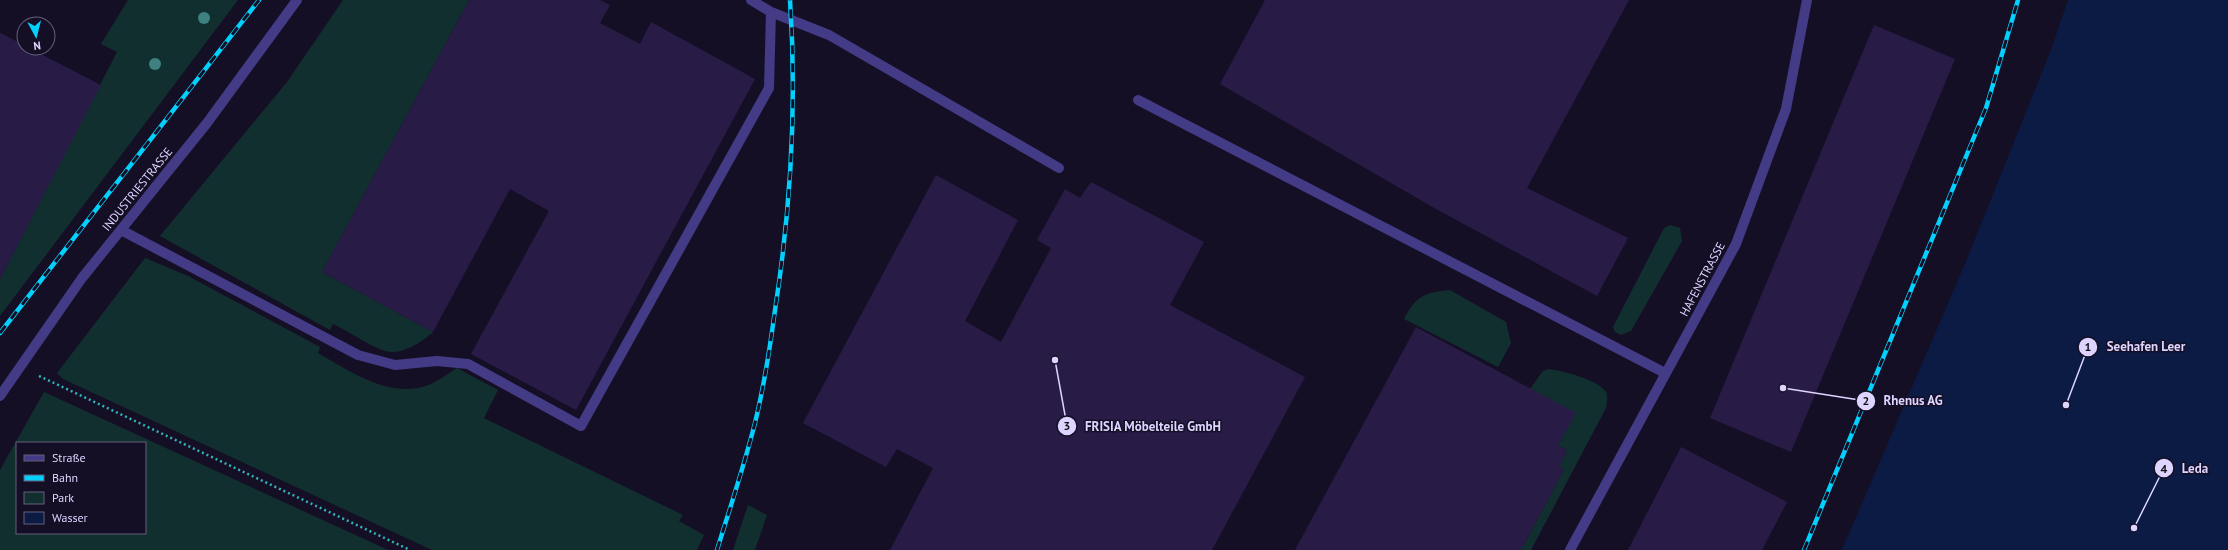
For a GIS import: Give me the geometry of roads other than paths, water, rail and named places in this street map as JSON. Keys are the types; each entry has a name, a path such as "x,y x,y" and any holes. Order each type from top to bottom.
{"street":[{"name":"INDUSTRIESTRASSE","path":"0,396 82,278 207,123 297,0"},
{"path":"751,0 771,12 829,35 1059,168"},
{"name":"HAFENSTRASSE","path":"1570,550 1736,244 1786,109 1806,0"},
{"path":"121,230 358,354 395,365 437,360 468,364 581,426 769,88 771,12"},
{"path":"1138,100 1666,373"}],"water":[{"path":"2068,0 2228,0 2228,550 1842,550 1967,259 2051,50"}],"railway":[{"path":"0,333 259,0"},
{"path":"717,550 755,423 769,353 781,271 789,194 793,117 790,0"},
{"path":"1804,550 1986,108 2018,0"}],"place":[{"name":"FRISIA Möbelteile GmbH","path":"1055,360"},
{"name":"Rhenus AG","path":"1783,388"},
{"name":"Seehafen Leer","path":"2066,405"},
{"name":"Leda","path":"2134,528"}]}
